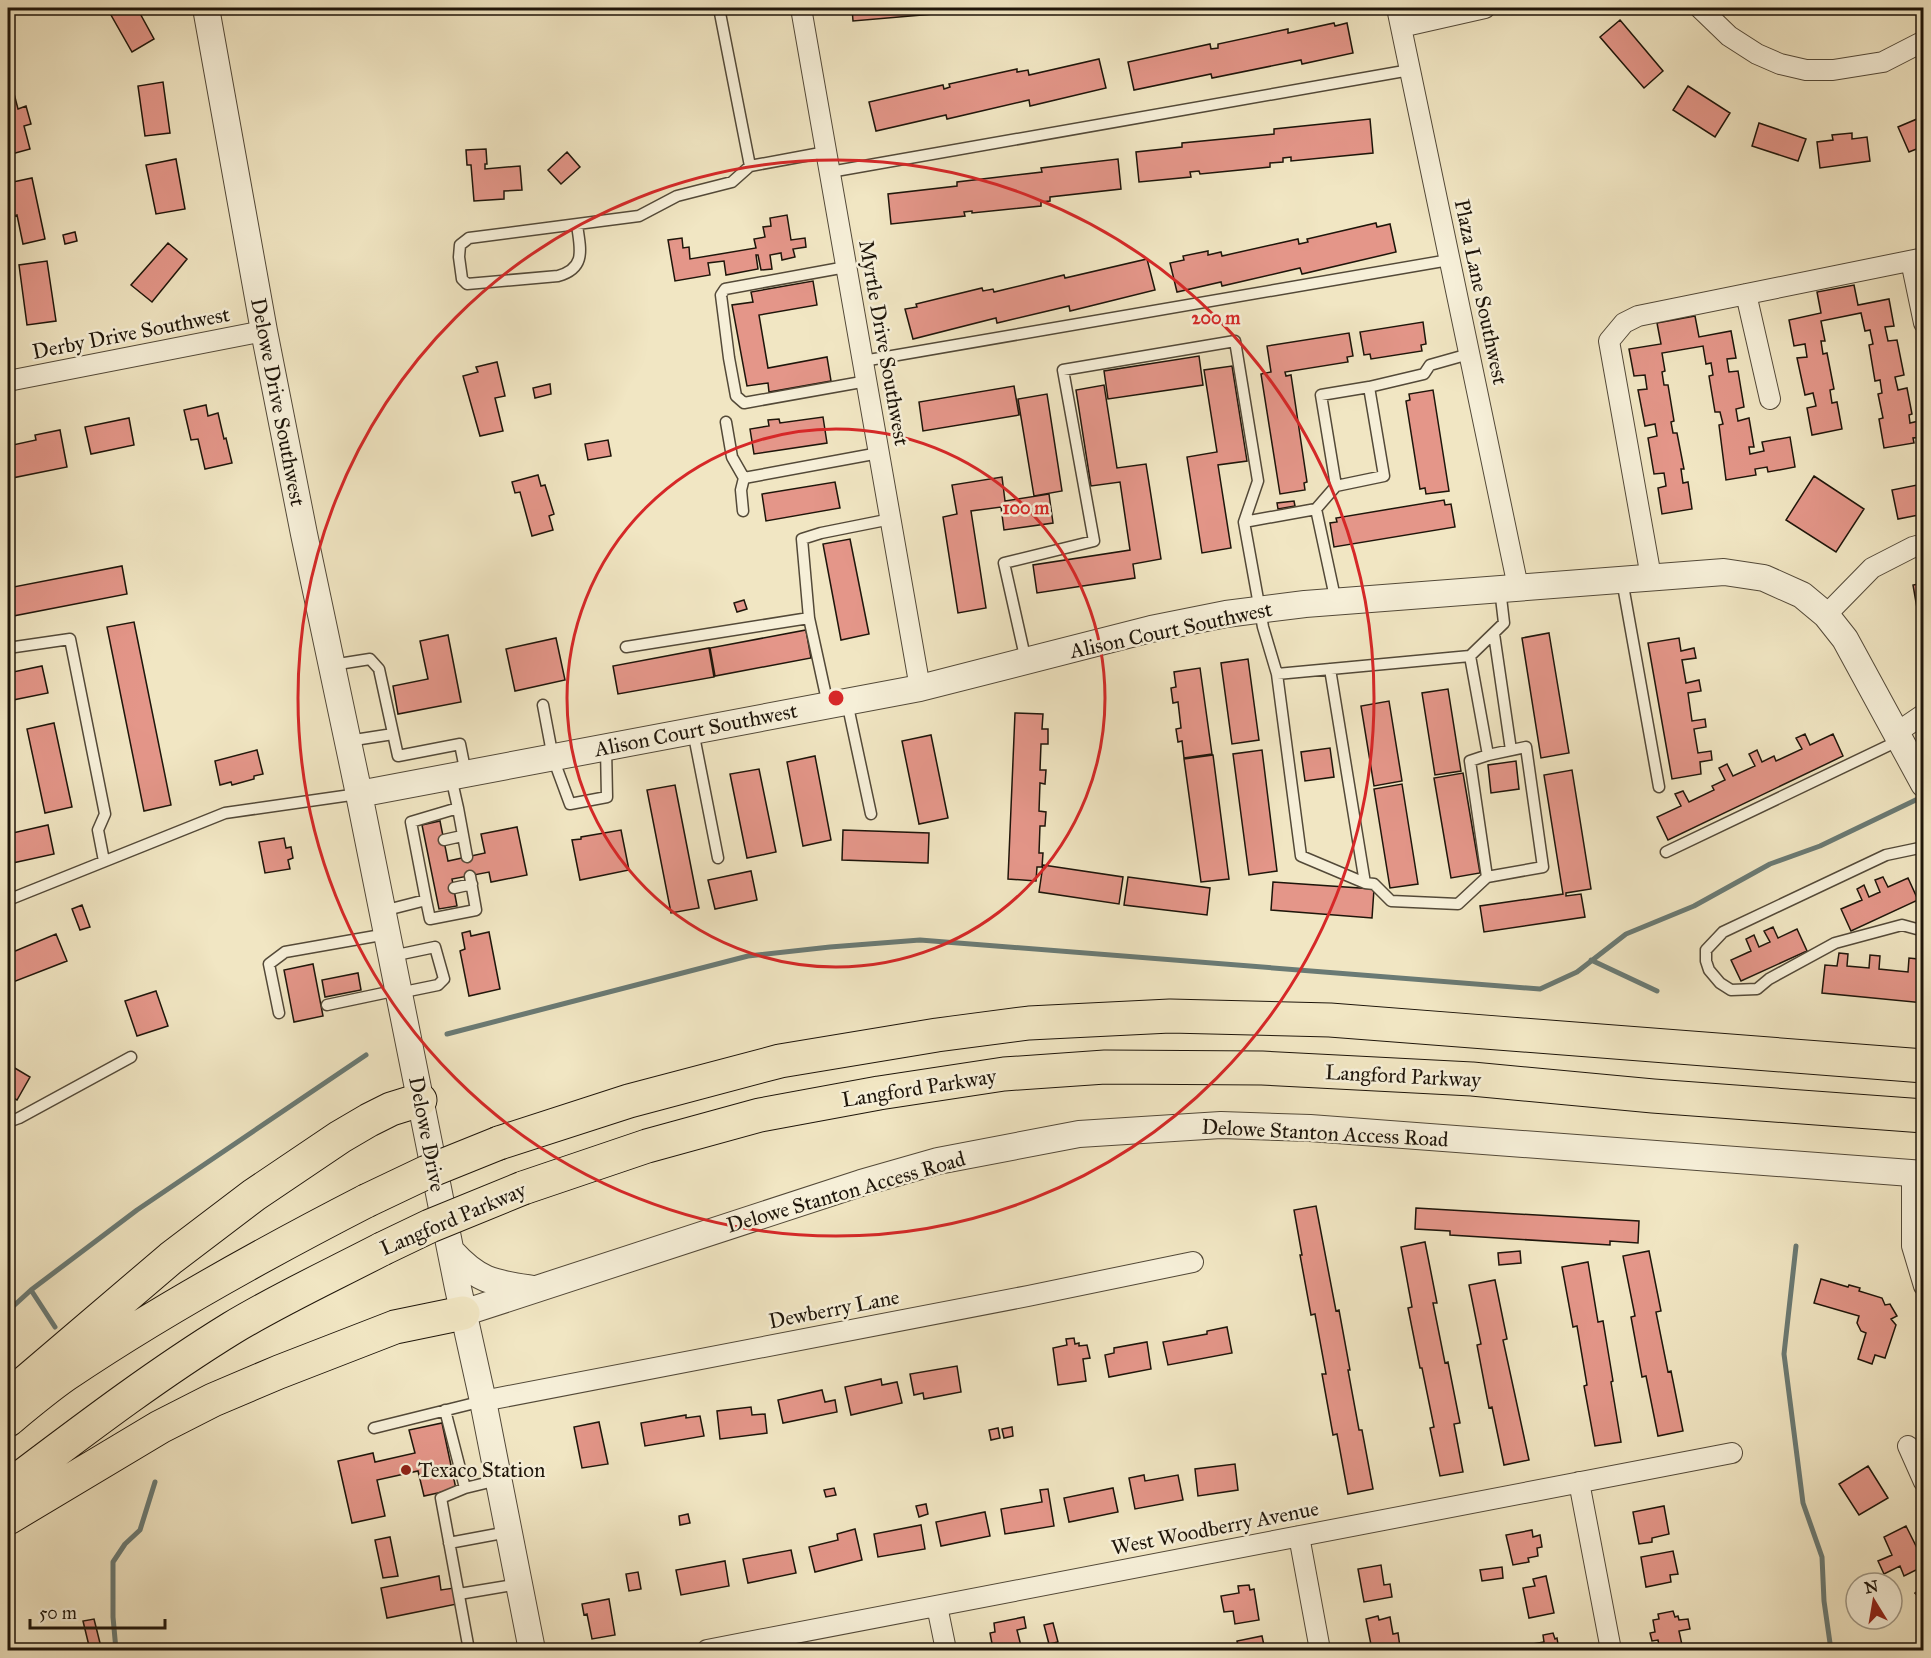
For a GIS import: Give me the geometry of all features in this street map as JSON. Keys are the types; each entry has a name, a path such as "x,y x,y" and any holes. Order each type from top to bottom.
{"highway":[{"path":"8,1420 63,1376 162,1313 317,1226 427,1172 499,1143 629,1101 780,1061 937,1035 1029,1023 1170,1016 1330,1020 1923,1066"},
{"name":"Langford Parkway","path":"8,1487 120,1404 232,1328 382,1249 430,1226 524,1188 647,1146 760,1115 879,1093 1004,1074 1105,1067 1262,1068 1472,1079 1642,1095 1923,1116"},
{"path":"8,1397 171,1258 254,1195 369,1120 391,1109 420,1100"},
{"path":"8,1518 151,1432 213,1400 395,1327 463,1314"}],"street":[{"name":"Delowe Drive Southwest","path":"206,8 264,331 359,794"},
{"name":"Myrtle Drive Southwest","path":"801,8 920,688"},
{"name":"Plaza Lane Southwest","path":"1397,8 1469,354 1509,588"},
{"path":"1401,27 1485,8"},
{"path":"1700,8 1729,36 1757,54 1780,64 1806,70 1833,70 1883,62 1923,41"},
{"path":"1651,577 1609,341 1624,323 1638,316 1917,260 1923,323"},
{"path":"1746,294 1770,399"},
{"name":"Derby Drive Southwest","path":"8,381 264,331"},
{"path":"1826,615 1872,568 1923,544"},
{"name":"Alison Court Southwest","path":"359,794 920,688 1151,629 1226,614 1336,602 1724,572 1764,578 1802,595 1826,615 1845,639 1923,784"},
{"path":"1898,737 1923,714"},
{"name":"Delowe Drive","path":"359,794 532,1650"},
{"name":"Delowe Stanton Access Road","path":"463,1314 861,1183 938,1161 1079,1134 1221,1125 1310,1128 1918,1173"},
{"path":"1918,1173 1912,1246 1923,1286"},
{"path":"451,1251 462,1264 477,1275 501,1284 536,1289"},
{"name":"Dewberry Lane","path":"483,1401 1193,1262"},
{"path":"1908,1446 1923,1482"},
{"name":"West Woodberry Avenue","path":"707,1650 1732,1453"},
{"path":"1579,1482 1611,1650"},
{"path":"1299,1536 1320,1650"},
{"path":"937,1606 946,1650"}],"lane":[{"path":"718,8 750,166"},
{"path":"830,172 1410,70"},
{"path":"577,225 580,251 578,265 570,273 467,284 462,279 460,245 469,238 639,216 677,196 732,182 750,166 826,152"},
{"path":"863,361 1449,260"},
{"path":"846,267 725,289 721,295 736,396 744,403 867,381"},
{"path":"1026,661 1004,563 1094,541 1063,370 1235,340 1258,481 1244,522 1263,627 1277,674 1301,856 1365,883 1374,884 1391,902 1458,904 1487,877 1543,867 1526,747 1470,761 1487,877"},
{"path":"1336,486 1321,395 1424,374 1430,365 1469,354"},
{"path":"1244,522 1316,509 1336,486 1384,476 1369,387"},
{"path":"726,422 732,457 744,478 741,490 743,511"},
{"path":"744,478 879,453"},
{"path":"1316,509 1336,602"},
{"path":"871,814 809,618 802,539 891,519"},
{"path":"1622,579 1659,787"},
{"path":"1277,674 1470,656 1504,623 1509,588"},
{"path":"626,647 809,618"},
{"path":"1494,634 1511,750"},
{"path":"8,648 70,639 105,814 98,830 104,861"},
{"path":"1470,656 1488,755"},
{"path":"332,665 370,659 380,669 398,756 460,744 458,808 467,857"},
{"path":"1330,669 1365,883"},
{"path":"543,705 553,758 570,804 607,797 606,748"},
{"path":"693,731 718,858"},
{"path":"348,741 393,734"},
{"path":"1666,852 1898,737"},
{"path":"8,900 225,813 359,794"},
{"path":"454,888 471,880 476,910 430,919 427,874 421,845 411,822 458,808"},
{"path":"444,840 462,836"},
{"path":"1923,847 1886,855 1723,932 1706,950 1706,961 1709,970 1720,983 1731,990 1757,989 1769,979 1835,943 1902,925 1923,931"},
{"path":"387,933 429,896"},
{"path":"279,1013 269,964 285,952 387,933 435,947 444,980 438,985 327,1005"},
{"path":"8,1122 20,1118 131,1057"},
{"path":"374,1428 483,1401"},
{"path":"445,1410 465,1488"},
{"path":"469,1650 441,1498 465,1488 498,1480"},
{"path":"449,1543 508,1532"},
{"path":"459,1594 519,1584"}],"building":[{"path":"107,8 137,8 154,39 132,52"},
{"path":"852,8 945,8 945,13 853,21"},
{"path":"1620,20 1663,71 1644,88 1600,37"},
{"path":"1334,23 1335,26 1347,23 1353,53 1302,64 1301,60 1212,78 1211,74 1134,90 1128,62 1210,44 1211,49 1218,48 1218,44 1288,29 1288,33"},
{"path":"1099,59 1106,88 1030,106 1029,100 947,119 946,115 876,131 869,102 943,85 944,89 950,87 949,84 1017,69 1017,72 1028,70 1029,75"},
{"path":"11,82 18,109 26,106 31,124 24,126 30,149 8,155 8,83"},
{"path":"163,82 170,133 145,136 138,86"},
{"path":"1688,86 1730,113 1715,137 1673,110"},
{"path":"1924,116 1924,146 1909,152 1898,127"},
{"path":"1370,119 1373,153 1291,161 1291,157 1283,158 1283,162 1270,163 1270,167 1200,174 1199,171 1190,172 1191,177 1139,182 1136,152 1182,147 1182,143 1274,134 1274,129"},
{"path":"1759,123 1806,139 1798,161 1752,146"},
{"path":"1852,133 1852,139 1867,137 1870,161 1820,168 1817,142 1833,140 1832,135"},
{"path":"486,149 485,169 520,166 522,190 504,191 504,199 474,201 471,165 467,165 466,150"},
{"path":"567,152 580,167 561,184 548,170"},
{"path":"176,159 185,209 156,214 146,165"},
{"path":"1118,159 1121,189 1050,197 1050,201 1041,202 1041,206 972,213 972,211 964,212 965,216 891,224 888,194 957,186 957,182 1042,172 1041,168"},
{"path":"32,178 45,239 23,244 17,215 14,216 8,183"},
{"path":"787,215 791,240 805,238 806,247 793,249 795,257 782,260 781,253 770,255 772,269 761,270 758,255 756,255 758,269 726,275 724,261 708,263 710,275 675,281 668,240 682,238 683,248 689,247 690,259 756,248 754,239 765,237 763,227 771,226 770,218"},
{"path":"1376,223 1377,227 1390,224 1396,252 1302,274 1300,268 1222,286 1221,282 1177,292 1170,263 1184,260 1183,256 1208,251 1208,255 1221,252 1222,256 1298,239 1299,244 1308,242 1307,239"},
{"path":"75,232 77,241 65,244 63,235"},
{"path":"168,243 187,259 152,302 131,285"},
{"path":"1147,259 1155,290 1070,311 1069,306 997,323 996,318 913,339 905,309 917,307 916,304 982,288 983,291 993,289 994,292 1064,275 1065,278"},
{"path":"47,261 56,321 27,325 19,265"},
{"path":"813,281 817,305 759,315 768,368 827,357 831,381 769,392 768,383 747,386 732,305 753,302 751,292"},
{"path":"1854,285 1858,305 1889,299 1894,326 1885,327 1888,341 1897,340 1904,375 1895,377 1898,390 1907,388 1912,414 1909,415 1910,423 1923,420 1921,410 1924,409 1924,437 1913,438 1914,443 1884,448 1879,419 1883,418 1878,394 1882,393 1880,380 1875,381 1869,345 1873,344 1870,330 1865,331 1861,313 1821,321 1825,341 1821,341 1823,354 1827,353 1834,389 1830,390 1832,403 1837,402 1842,429 1812,435 1807,408 1816,406 1813,393 1805,395 1797,358 1807,357 1805,344 1794,346 1789,320 1821,313 1817,292"},
{"path":"1695,316 1699,337 1731,331 1736,358 1727,359 1729,372 1738,371 1744,407 1736,409 1738,421 1749,418 1754,447 1749,447 1750,454 1764,451 1762,442 1790,437 1795,467 1768,472 1767,467 1755,469 1756,475 1726,480 1719,425 1723,424 1720,412 1715,412 1709,376 1713,375 1711,363 1706,364 1703,346 1662,353 1665,371 1662,372 1664,385 1668,385 1674,421 1671,422 1673,433 1677,433 1684,469 1681,469 1683,483 1688,482 1692,509 1662,514 1658,488 1666,486 1664,473 1654,474 1648,438 1657,436 1655,424 1645,426 1638,390 1647,389 1645,375 1634,376 1629,349 1661,344 1657,323"},
{"path":"1423,322 1426,344 1421,345 1422,351 1371,359 1370,354 1364,355 1360,332"},
{"path":"1349,333 1353,356 1347,357 1348,362 1285,372 1286,376 1291,375 1307,482 1304,483 1305,490 1280,494 1261,374 1271,372 1267,346"},
{"path":"1199,356 1203,385 1108,399 1104,371"},
{"path":"497,362 505,396 495,398 503,431 480,436 463,376 478,372 476,367"},
{"path":"1232,366 1247,461 1218,465 1231,548 1202,553 1187,457 1217,452 1204,370"},
{"path":"550,384 551,394 535,398 533,388"},
{"path":"1104,385 1117,468 1146,464 1161,559 1133,564 1135,578 1037,593 1033,565 1130,550 1120,482 1091,486 1076,390"},
{"path":"1014,386 1019,415 923,431 919,402"},
{"path":"1433,390 1449,491 1426,494 1425,488 1420,489 1406,401 1410,400 1409,394"},
{"path":"1047,394 1062,491 1034,496 1018,399"},
{"path":"206,405 208,416 218,413 232,463 205,469 198,439 191,440 184,410"},
{"path":"823,417 827,443 754,454 750,429 769,426 768,420 779,419 780,423"},
{"path":"129,418 134,445 91,454 85,427"},
{"path":"60,430 67,467 12,478 8,446 36,440 35,435"},
{"path":"608,440 611,456 588,460 585,444"},
{"path":"538,475 541,486 545,485 554,514 549,516 553,530 532,536 520,492 515,493 512,482"},
{"path":"1814,476 1864,509 1836,552 1786,520"},
{"path":"1002,477 1005,501 1049,494 1053,523 1004,530 1001,507 971,511 986,608 958,613 943,517 957,514 952,485"},
{"path":"835,482 840,508 766,521 762,494"},
{"path":"1922,484 1924,514 1898,519 1892,490"},
{"path":"1444,500 1445,505 1451,504 1455,527 1334,547 1330,523 1337,522 1336,518"},
{"path":"1294,501 1295,506 1278,509 1277,503"},
{"path":"850,539 869,634 841,640 823,544"},
{"path":"122,566 127,594 8,617 8,588"},
{"path":"1924,583 1924,613 1918,614 1913,585"},
{"path":"744,600 747,609 737,612 734,603"},
{"path":"134,622 171,805 144,811 107,627"},
{"path":"806,630 811,658 715,676 710,648"},
{"path":"1549,633 1569,753 1541,758 1522,638"},
{"path":"448,635 461,702 398,714 393,686 428,679 420,641"},
{"path":"556,638 565,680 515,691 506,649"},
{"path":"1679,638 1681,651 1694,648 1696,658 1682,660 1686,683 1699,680 1701,691 1688,693 1692,721 1705,719 1706,727 1694,729 1698,753 1711,751 1712,760 1700,762 1701,774 1672,779 1648,643"},
{"path":"709,648 714,677 618,694 613,666"},
{"path":"1248,659 1259,740 1232,744 1221,663"},
{"path":"42,666 48,693 8,701 8,673"},
{"path":"1200,668 1212,754 1184,758 1182,741 1178,742 1176,729 1181,728 1178,702 1173,703 1171,688 1176,687 1174,672"},
{"path":"1448,689 1461,771 1435,775 1422,693"},
{"path":"1389,701 1402,781 1374,786 1361,706"},
{"path":"1015,713 1043,714 1042,729 1048,729 1048,744 1041,744 1040,770 1046,770 1045,784 1040,783 1039,811 1046,812 1045,826 1040,826 1039,853 1043,853 1042,867 1037,867 1036,881 1008,879"},
{"path":"54,723 72,807 45,813 27,729"},
{"path":"1805,734 1810,745 1833,734 1843,756 1668,840 1657,817 1681,806 1675,794 1683,791 1689,802 1714,790 1712,786 1725,780 1719,768 1727,764 1733,776 1755,766 1749,754 1757,750 1762,762 1774,756 1776,761 1802,749 1796,738"},
{"path":"931,735 948,818 919,824 902,741"},
{"path":"1330,748 1334,777 1305,781 1301,752"},
{"path":"257,750 263,774 232,785 231,782 220,785 215,761"},
{"path":"1262,750 1277,871 1249,875 1233,754"},
{"path":"1213,755 1229,879 1201,882 1184,759"},
{"path":"815,756 831,840 803,846 787,762"},
{"path":"1516,761 1519,789 1491,793 1488,765"},
{"path":"759,769 776,852 747,858 730,774"},
{"path":"1572,770 1591,889 1566,893 1566,896 1581,894 1585,917 1484,932 1480,906 1563,894 1544,775"},
{"path":"1463,773 1480,873 1451,878 1434,778"},
{"path":"1402,784 1418,884 1390,888 1374,789"},
{"path":"675,785 699,908 671,913 647,790"},
{"path":"440,821 448,861 485,853 481,834 517,827 527,875 491,882 489,872 452,879 457,906 439,909 422,825"},
{"path":"48,825 54,854 8,864 8,834"},
{"path":"621,830 629,870 580,880 572,840"},
{"path":"843,830 929,833 928,863 842,860"},
{"path":"284,838 286,848 291,847 293,858 288,860 290,869 265,873 259,842"},
{"path":"1043,865 1123,877 1119,904 1039,892"},
{"path":"751,871 757,900 715,909 708,880"},
{"path":"1128,877 1210,888 1207,915 1124,905"},
{"path":"1883,877 1888,887 1908,878 1918,900 1851,931 1841,909 1862,900 1857,889 1864,885 1869,897 1880,892 1875,880"},
{"path":"1273,882 1374,889 1372,918 1271,910"},
{"path":"82,905 90,927 80,930 72,909"},
{"path":"1773,927 1778,938 1797,929 1807,951 1741,981 1731,960 1751,951 1746,939 1754,935 1759,947 1770,942 1764,931"},
{"path":"470,931 471,936 489,932 500,989 469,996 460,951 465,949 462,933"},
{"path":"56,934 67,961 8,984 8,954"},
{"path":"1839,953 1848,954 1847,966 1869,968 1870,955 1880,956 1879,969 1908,972 1909,958 1918,959 1917,972 1924,972 1924,1003 1822,993 1825,965 1837,966"},
{"path":"313,964 323,1016 294,1022 284,970"},
{"path":"358,973 361,990 325,997 322,980"},
{"path":"156,991 168,1026 137,1036 125,1001"},
{"path":"8,1064 30,1077 17,1100 8,1095"},
{"path":"1316,1206 1336,1311 1339,1310 1359,1430 1362,1430 1373,1489 1348,1494 1337,1434 1333,1435 1322,1374 1326,1374 1315,1314 1311,1315 1294,1210"},
{"path":"1416,1208 1639,1221 1638,1243 1610,1241 1610,1245 1450,1235 1450,1231 1415,1229"},
{"path":"1425,1242 1437,1303 1433,1303 1460,1423 1454,1424 1463,1472 1440,1476 1430,1428 1434,1427 1408,1308 1412,1307 1401,1247"},
{"path":"1520,1251 1521,1263 1499,1265 1498,1253"},
{"path":"1649,1251 1661,1311 1656,1312 1683,1431 1658,1436 1646,1376 1642,1377 1631,1317 1635,1316 1623,1256"},
{"path":"1588,1262 1598,1322 1603,1321 1621,1442 1595,1446 1584,1386 1587,1385 1577,1326 1573,1327 1562,1267"},
{"path":"1821,1279 1860,1288 1859,1291 1882,1298 1885,1305 1890,1304 1897,1316 1891,1319 1896,1325 1885,1358 1875,1355 1872,1364 1858,1359 1866,1333 1861,1331 1857,1323 1859,1316 1814,1303"},
{"path":"1495,1280 1507,1339 1503,1340 1529,1460 1504,1465 1492,1407 1489,1408 1477,1345 1481,1344 1469,1285"},
{"path":"1227,1327 1232,1353 1168,1365 1163,1342 1207,1334 1207,1331"},
{"path":"1074,1338 1075,1344 1087,1345 1090,1358 1083,1359 1086,1381 1058,1385 1053,1348 1067,1345 1066,1339"},
{"path":"1147,1342 1151,1369 1109,1377 1105,1355 1114,1353 1114,1348"},
{"path":"957,1366 961,1392 924,1399 923,1393 914,1395 910,1374"},
{"path":"881,1379 882,1385 897,1382 902,1403 851,1415 845,1387"},
{"path":"822,1390 825,1402 835,1400 837,1412 783,1423 778,1400"},
{"path":"751,1407 752,1415 765,1414 767,1433 720,1439 717,1411"},
{"path":"686,1415 686,1418 700,1416 704,1436 645,1446 641,1423"},
{"path":"599,1422 608,1464 582,1468 574,1427"},
{"path":"442,1423 456,1489 424,1496 418,1471 377,1480 385,1516 352,1523 338,1461 373,1453 375,1462 415,1453 409,1430"},
{"path":"1012,1427 1013,1436 1004,1438 1002,1429"},
{"path":"998,1428 1000,1438 991,1440 989,1430"},
{"path":"1235,1464 1238,1490 1198,1496 1195,1469"},
{"path":"1868,1466 1888,1498 1859,1515 1839,1484"},
{"path":"1144,1475 1145,1481 1178,1475 1183,1500 1135,1509 1129,1478"},
{"path":"834,1488 836,1495 826,1497 824,1490"},
{"path":"1113,1488 1118,1512 1069,1522 1064,1498"},
{"path":"1048,1489 1054,1526 1005,1534 1001,1509 1042,1502 1040,1490"},
{"path":"926,1504 928,1514 919,1517 916,1506"},
{"path":"1664,1506 1669,1534 1652,1538 1652,1542 1639,1544 1633,1512"},
{"path":"985,1512 990,1536 941,1546 936,1522"},
{"path":"688,1514 690,1523 680,1525 679,1516"},
{"path":"921,1525 925,1549 878,1557 874,1534"},
{"path":"1906,1526 1924,1566 1904,1576 1904,1571 1900,1566 1890,1571 1883,1571 1878,1561 1892,1555 1884,1537"},
{"path":"855,1529 862,1560 815,1572 809,1547 838,1540 837,1534"},
{"path":"1532,1530 1533,1537 1540,1535 1542,1547 1537,1548 1538,1556 1528,1558 1529,1562 1513,1565 1506,1535"},
{"path":"390,1537 398,1576 383,1578 375,1540"},
{"path":"791,1550 796,1573 748,1583 743,1559"},
{"path":"1673,1551 1678,1574 1670,1575 1671,1582 1646,1587 1641,1557"},
{"path":"725,1561 729,1586 681,1595 676,1570"},
{"path":"1381,1565 1384,1585 1390,1584 1392,1597 1364,1602 1358,1569"},
{"path":"1502,1567 1503,1578 1482,1581 1480,1570"},
{"path":"638,1572 641,1589 629,1591 626,1574"},
{"path":"439,1576 441,1590 454,1588 457,1604 387,1618 381,1588"},
{"path":"1546,1576 1554,1613 1529,1618 1523,1588 1535,1586 1533,1579"},
{"path":"1249,1585 1250,1590 1254,1589 1259,1620 1235,1624 1233,1611 1224,1612 1221,1596 1239,1593 1238,1586"},
{"path":"1924,1586 1924,1603 1915,1593"},
{"path":"609,1599 615,1635 592,1639 587,1614 584,1615 582,1604"},
{"path":"1673,1611 1679,1620 1688,1619 1690,1629 1679,1631 1682,1645 1660,1650 1658,1640 1652,1641 1650,1633 1655,1632 1653,1620 1659,1619 1658,1614"},
{"path":"1378,1616 1379,1620 1390,1617 1393,1634 1398,1633 1400,1647 1372,1650 1366,1619"},
{"path":"1024,1617 1026,1628 1017,1630 1022,1650 993,1649 990,1633 995,1632 994,1623"},
{"path":"94,1619 101,1647 90,1650 83,1621"},
{"path":"1053,1623 1058,1642 1049,1644 1044,1625"},
{"path":"1553,1633 1555,1639 1557,1638 1559,1650 1534,1650 1532,1644 1544,1642 1543,1635"},
{"path":"1262,1636 1265,1650 1239,1650 1237,1641"},
{"path":"886,1644 887,1650 868,1650 867,1648"}],"waterway":[{"path":"447,1034 748,956 920,940 1540,989 1577,972 1626,934 1694,906 1770,864 1820,846 1924,796"},
{"path":"1591,960 1657,991"},
{"path":"8,1311 31,1290 137,1210 366,1055"},
{"path":"1796,1246 1784,1354 1803,1503 1822,1557 1824,1601 1831,1650"},
{"path":"31,1290 55,1327"},
{"path":"116,1650 113,1617 113,1562 125,1544 140,1530 155,1482"}],"place":[{"name":"Texaco Station","path":"406,1470"}]}
